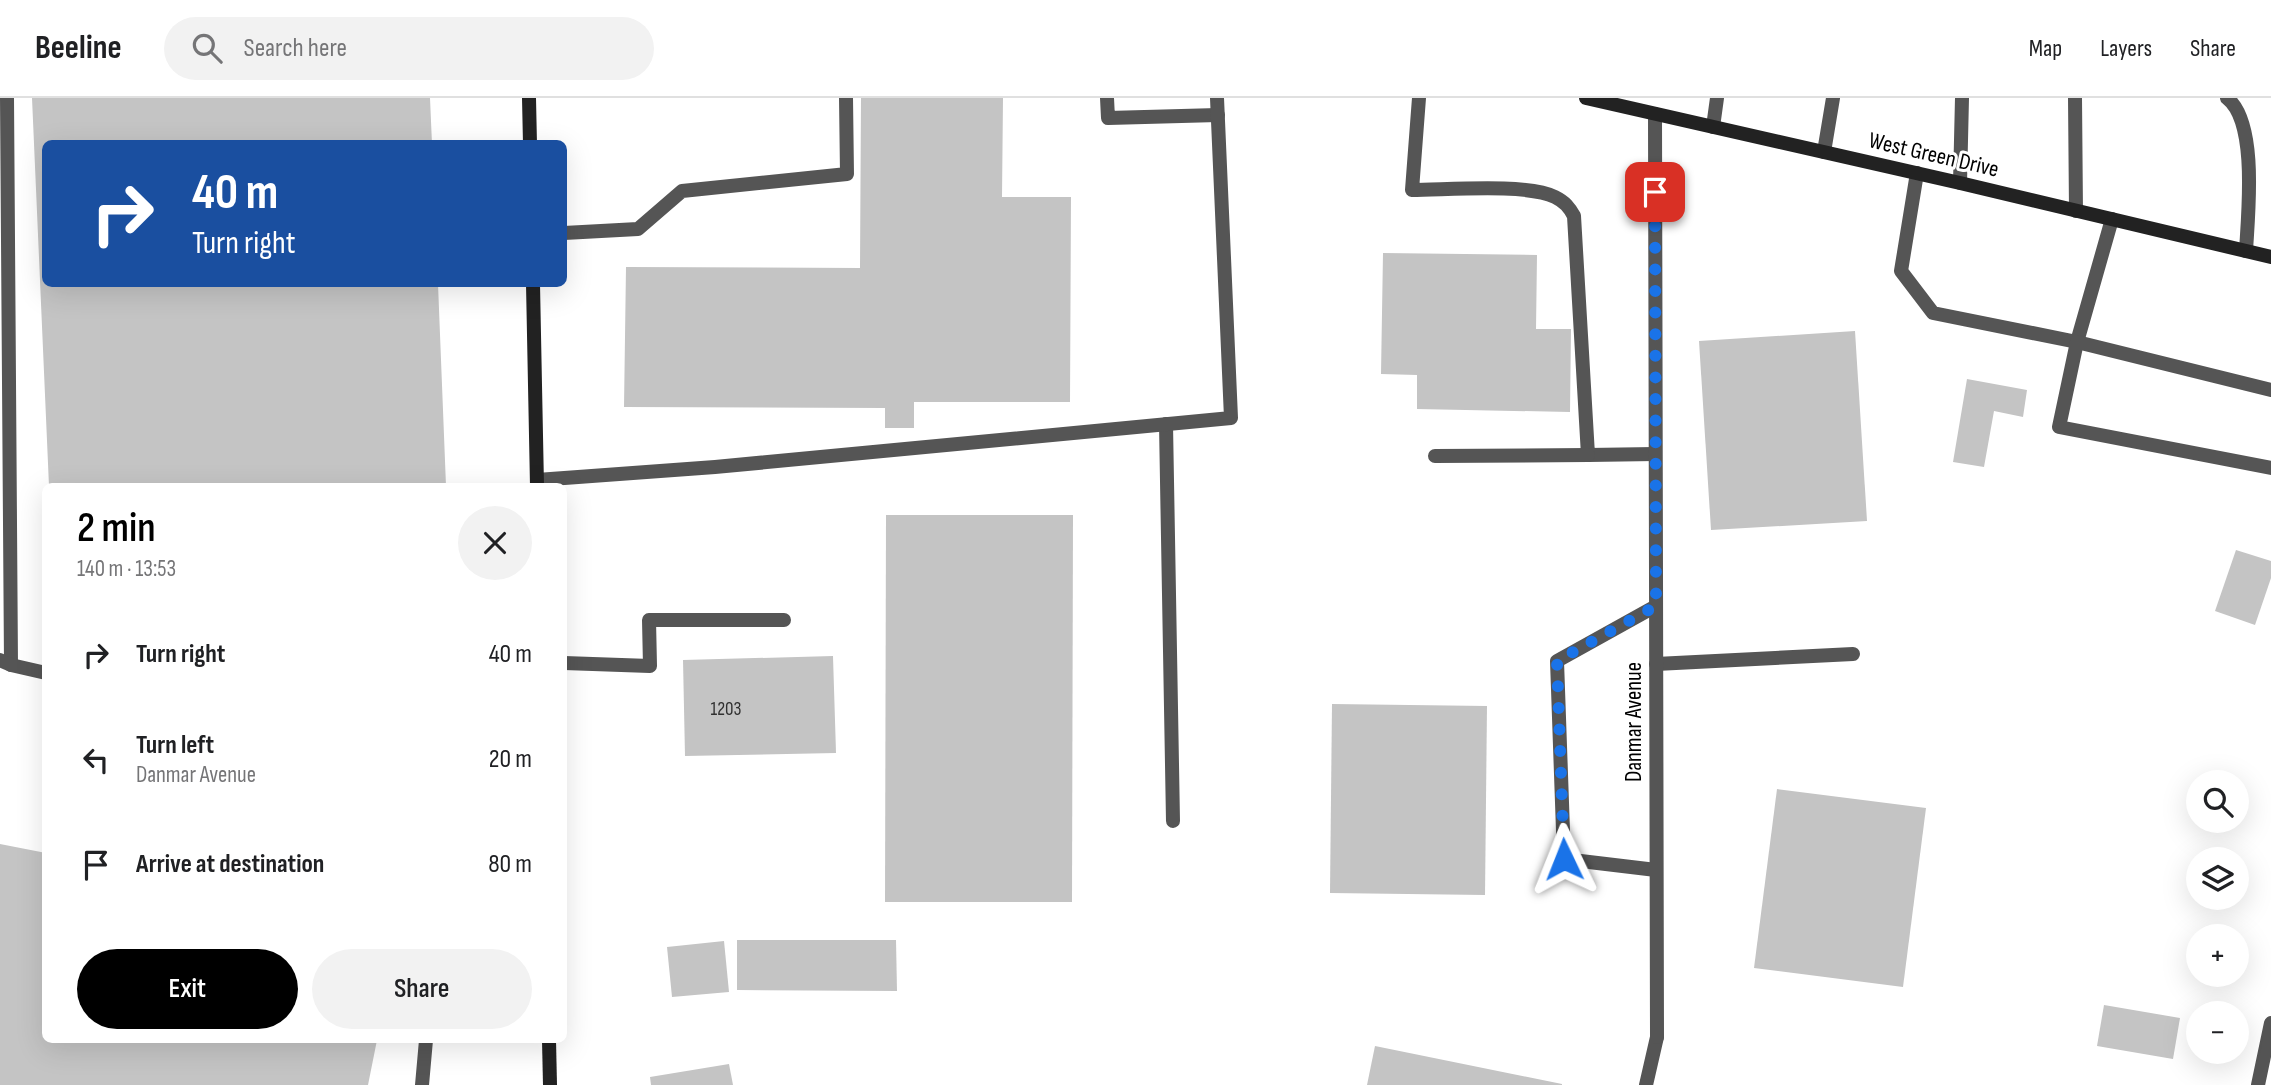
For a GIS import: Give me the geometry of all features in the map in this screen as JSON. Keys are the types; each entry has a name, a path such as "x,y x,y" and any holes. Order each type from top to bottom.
{"main road":[{"path":"529,98 530,140"},
{"name":"West Green Drive","path":"1586,98 2271,257"},
{"path":"533,287 537,483"},
{"path":"549,1043 550,1085"}],"street":[{"path":"7,98 5,663 42,672"},
{"path":"567,233 638,229 682,191 847,174 846,98"},
{"path":"1107,98 1108,118 1218,115"},
{"path":"537,483 1231,418 1217,98"},
{"path":"1419,98 1412,190 1530,190 1553,196 1568,205 1574,216 1588,455"},
{"path":"1713,127 1717,98"},
{"path":"1824,152 1833,98"},
{"path":"1960,183 1962,98"},
{"path":"2075,98 2076,211"},
{"path":"2227,98 2235,104 2244,127 2248,160 2246,251"},
{"name":"Danmar Avenue","path":"1646,1085 1657,1037 1655,114"},
{"path":"1917,173 1901,271 1934,313 2077,342 2271,390"},
{"path":"2112,219 2077,342 2059,427 2271,468"},
{"path":"1166,424 1173,821"},
{"path":"1434,456 1655,454"},
{"path":"1656,606 1557,661 1564,859 1656,870"},
{"path":"567,663 650,666 649,620 784,621"},
{"path":"1656,664 1853,654"},
{"path":"2259,1085 2271,1023"},
{"path":"422,1085 426,1043"}],"building":[{"path":"32,98 430,98 432,140 42,140 42,287 438,287 446,483 49,483"},
{"path":"861,98 1003,98 1002,197 1071,197 1070,402 914,402 914,428 885,428 885,408 624,407 626,267 860,268"},
{"path":"1383,253 1537,255 1536,329 1571,329 1570,412 1417,409 1417,375 1381,374"},
{"path":"1855,331 1867,521 1711,530 1699,341"},
{"path":"1967,379 2027,390 2023,417 1994,411 1984,467 1953,462"},
{"path":"886,515 1073,515 1072,902 885,902"},
{"path":"2236,550 2271,561 2271,578 2255,625 2215,611"},
{"path":"833,656 836,753 685,756 683,660"},
{"path":"1332,704 1487,706 1485,895 1330,893"},
{"path":"1777,789 1926,808 1903,987 1754,968"},
{"path":"0,844 42,852 42,1043 376,1043 368,1085 0,1085"},
{"path":"737,940 896,940 897,991 737,990"},
{"path":"724,941 729,992 672,997 667,947"},
{"path":"2104,1005 2180,1018 2173,1059 2097,1046"},
{"path":"1375,1046 1562,1084 1562,1085 1367,1085"},
{"path":"729,1064 733,1085 651,1085 650,1077"}],"route":[{"path":"1564,859 1557,661 1656,606 1655,192"}]}
